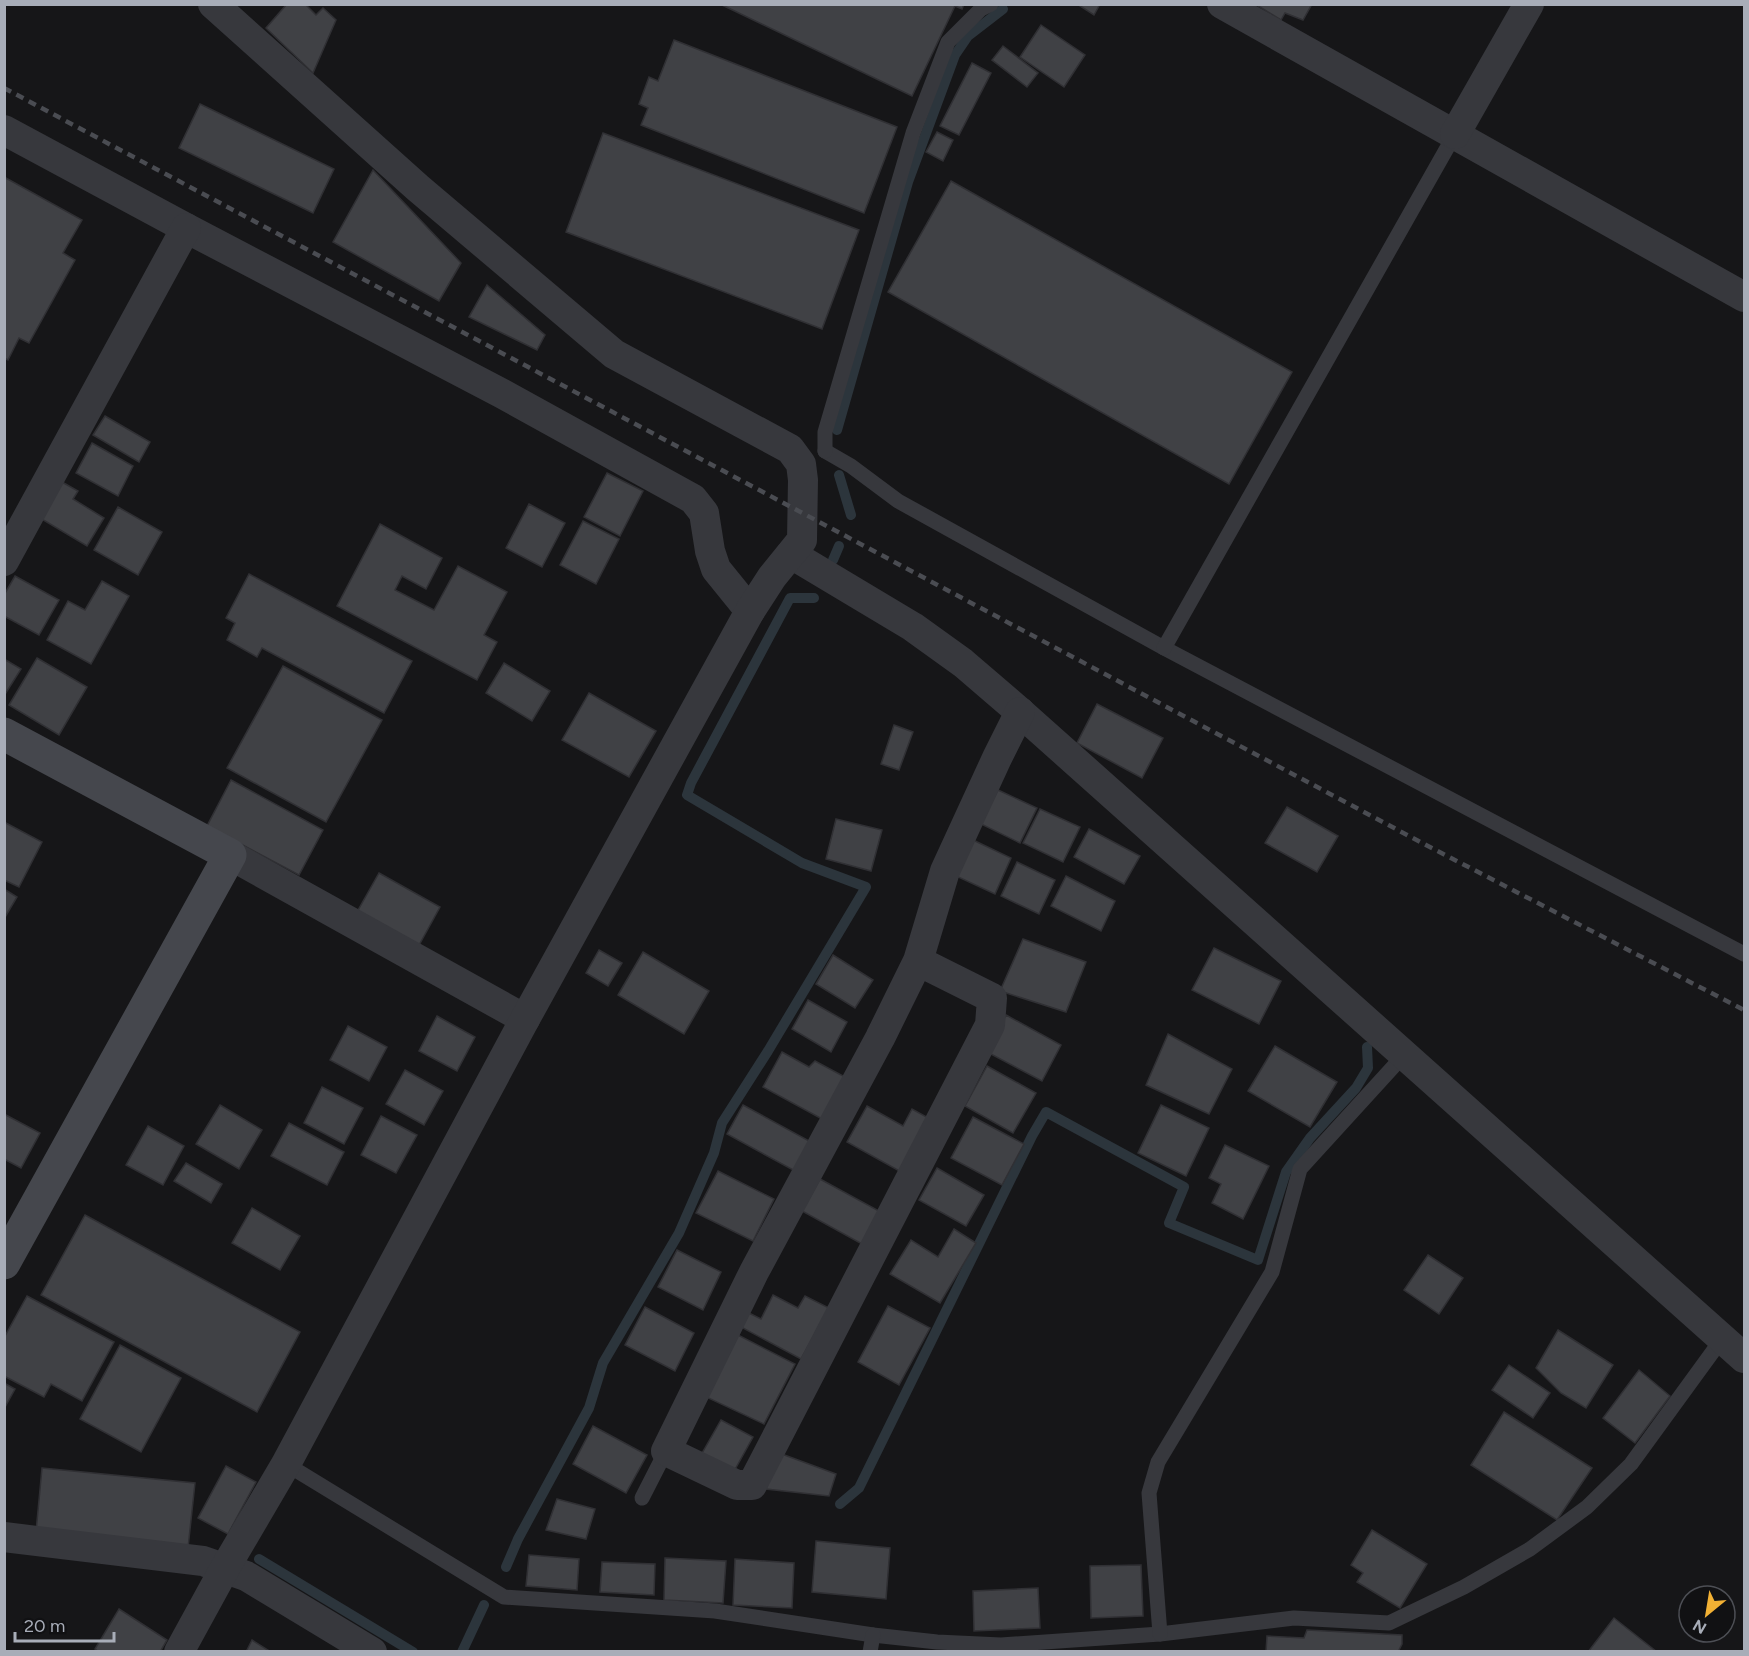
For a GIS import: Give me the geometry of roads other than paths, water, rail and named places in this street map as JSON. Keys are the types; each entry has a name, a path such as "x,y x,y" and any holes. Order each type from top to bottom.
{"street":[{"path":"179,1652 286,1464 525,1019 750,611 772,577 802,540 803,480 813,457 790,449 614,354 418,188 213,4"},
{"path":"1222,4 1744,297"},
{"path":"1455,134 1529,4"},
{"path":"4,130 501,393 693,499 704,513 710,551 716,569 750,611"},
{"path":"4,561 186,228"},
{"path":"791,554 913,627 963,663 1744,1358"},
{"path":"918,960 992,998 990,1025 752,1485 737,1485 666,1451 754,1272 880,1038 918,960 945,871 1020,712"},
{"path":"4,734 230,855 525,1019"},
{"path":"4,1263 230,855"},
{"path":"4,1537 203,1562 225,1568 246,1576 372,1652"}],"lane":[{"path":"991,4 981,9 948,42 913,133 825,432 813,457 851,466 898,501 1164,648 1744,954"},
{"path":"1164,648 1455,134"},
{"path":"1160,1634 1149,1493 1158,1462 1272,1272 1300,1169 1404,1055"},
{"path":"286,1464 504,1598 715,1611 873,1635 937,1642 1001,1645 1160,1634 1294,1618 1389,1623 1464,1587 1530,1549 1587,1507 1631,1464 1722,1339"},
{"path":"642,1498 666,1451"},
{"path":"870,1652 873,1635"}],"waterway":[{"path":"837,430 908,182 955,55 968,36 1003,9"},
{"path":"839,475 851,515"},
{"path":"833,560 839,546"},
{"path":"506,1567 518,1539 589,1408 603,1363 679,1233 714,1153 722,1123 866,887 802,863 687,795 691,783 790,598 814,598"},
{"path":"840,1504 859,1488 1032,1136 1046,1112 1184,1187 1169,1223 1258,1260 1286,1172 1310,1138 1356,1088 1368,1068 1367,1047"},
{"path":"259,1559 413,1652"},
{"path":"462,1652 484,1605"}],"railway":[{"path":"4,88 1426,845 1744,1010"}]}
